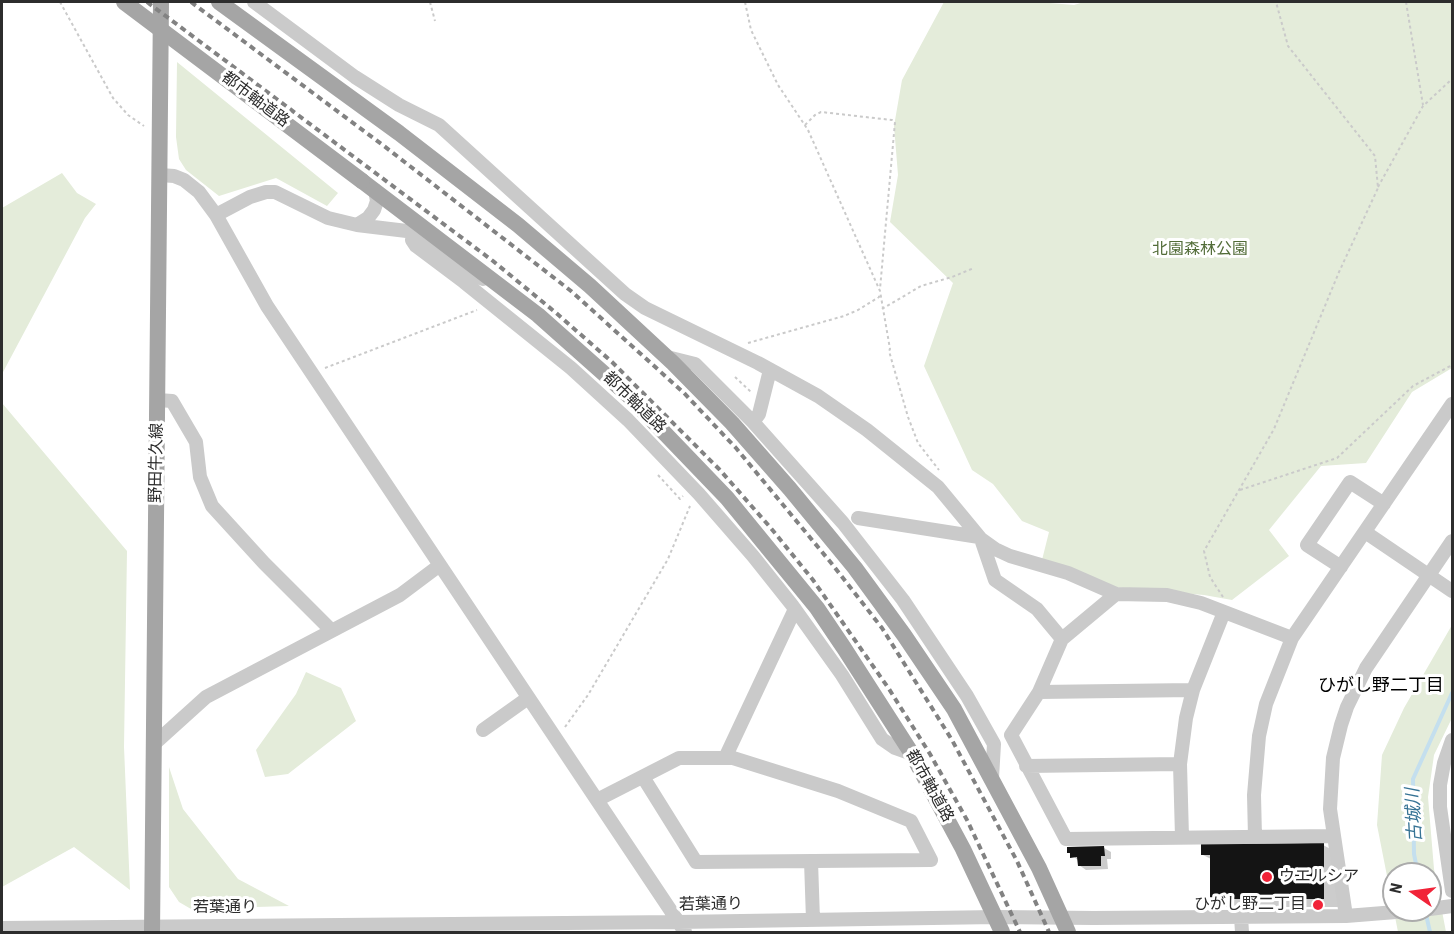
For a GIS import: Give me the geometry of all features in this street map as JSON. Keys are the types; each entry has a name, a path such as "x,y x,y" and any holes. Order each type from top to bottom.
{"main road":[{"name":"都市軸道路","path":"124,2 368,186 416,227 523,303 628,395 727,498 817,608 912,754 968,858 999,925"},
{"name":"野田牛久線","path":"152,929 161,2"},
{"path":"219,2 399,133 518,225 572,270 667,357 732,423 855,568 904,635 954,710 1040,868 1065,925"}],"street":[{"path":"254,2 355,76 399,105 439,125 625,294 645,308 818,396 867,430 920,472 950,500 980,538 995,549 1010,556 1068,573 1116,594 1167,595 1201,603 1292,638"},
{"path":"160,175 174,176 183,180 199,192 216,215 267,306 682,927"},
{"path":"357,225 368,218 377,201 368,186"},
{"path":"216,215 250,197 275,192 328,218 357,225 416,227 412,240 416,246 571,368 628,420 699,494 795,609 842,675 882,740 912,754"},
{"path":"521,327 523,303"},
{"path":"667,357 695,364 753,422 843,523 909,610 967,696 994,744 992,778"},
{"path":"753,422 759,414 770,370"},
{"path":"158,400 172,401 196,442 200,477 212,506 264,563 331,630"},
{"path":"1254,837 1254,795 1259,736 1266,704 1292,638 1452,404"},
{"path":"1341,567 1307,545 1350,482 1384,504"},
{"path":"858,518 980,538"},
{"path":"1365,532 1452,591"},
{"path":"980,538 995,580 1037,609 1062,639"},
{"path":"1346,916 1330,809 1332,768 1341,725 1366,668 1452,541"},
{"path":"154,744 206,697 400,595 440,565"},
{"path":"1116,594 1062,639 1040,692 1011,735 1066,839 1333,836"},
{"path":"725,758 795,609"},
{"path":"1182,837 1180,764 1192,690 1224,612"},
{"path":"1040,692 1192,690"},
{"path":"483,730 528,698"},
{"path":"1452,740 1444,763 1440,785 1440,807 1452,891"},
{"path":"597,800 679,758 733,759 838,791 911,821 931,860 696,861 643,777"},
{"path":"1026,766 1180,764"},
{"path":"811,861 813,920"},
{"name":"若葉通り","path":"2,928 682,927 813,920 1065,925 1382,914"},
{"path":"1241,917 1242,933"}],"path":[{"path":"60,2 113,98 128,116 160,135"},
{"path":"430,2 435,21"},
{"path":"745,2 751,30 777,85 805,125 824,162 880,291 889,351 908,417 918,443 943,474"},
{"path":"1276,2 1288,46 1375,156 1378,188"},
{"path":"1406,2 1423,106"},
{"path":"1245,618 1221,595 1210,577 1204,551 1274,429 1378,188 1423,106 1452,79"},
{"path":"734,353 740,345 844,316 879,297 895,122 821,112 805,125"},
{"path":"882,309 921,286 952,277 974,267"},
{"path":"313,374 346,359 471,314 489,302"},
{"path":"1238,491 1337,458 1413,386 1452,364"},
{"path":"735,377 756,396"},
{"path":"658,474 680,498"},
{"path":"556,740 588,695 635,618 668,560 692,500 699,494"}],"green space":[{"name":"北園森林公園","path":"944,2 1038,2 1074,5 1084,2 1452,2 1452,368 1412,392 1366,463 1321,466 1269,530 1289,556 1232,600 1204,595 1112,587 1042,560 1049,532 1022,521 993,484 972,470 924,366 953,283 890,222 898,175 894,126 902,80"},
{"path":"177,62 338,193 327,206 276,178 219,196 186,170 179,159 176,137"},
{"path":"62,173 77,193 96,204 85,218 2,374 2,208"},
{"path":"2,403 127,551 124,747 130,890 74,847 2,887"},
{"path":"1452,625 1452,718 1434,755 1428,797 1433,862 1384,862 1377,825 1382,755 1404,708"},
{"path":"306,672 341,688 356,721 288,774 265,777 256,750 296,694"},
{"path":"169,767 183,809 238,879 289,906 191,909 179,902 169,887"},
{"path":"1442,911 1446,932 1398,932 1396,922 1442,922"}],"building":[{"name":"ウエルシア","path":"1324,843 1324,899 1210,899 1210,855 1201,855 1201,844"},
{"path":"1104,846 1105,856 1101,856 1101,866 1078,866 1077,857 1070,858 1070,853 1067,853 1067,847"}],"waterway":[{"name":"古城川","path":"1416,862 1413,779 1452,693"},
{"name":"古城川","path":"1428,922 1430,932"}],"railway":[{"path":"147,2 493,261 612,362 719,469 813,580 889,689 930,754 967,820 1020,932"},
{"path":"191,2 384,146 571,291 684,393 736,448 882,628 952,740 1017,861 1049,932"}],"place":[{"name":"ウエルシア","path":"1267,877"},
{"name":"ひがし野二丁目","path":"1318,905"}],"district":[{"name":"ひがし野二丁目","path":"1381,686"}]}
